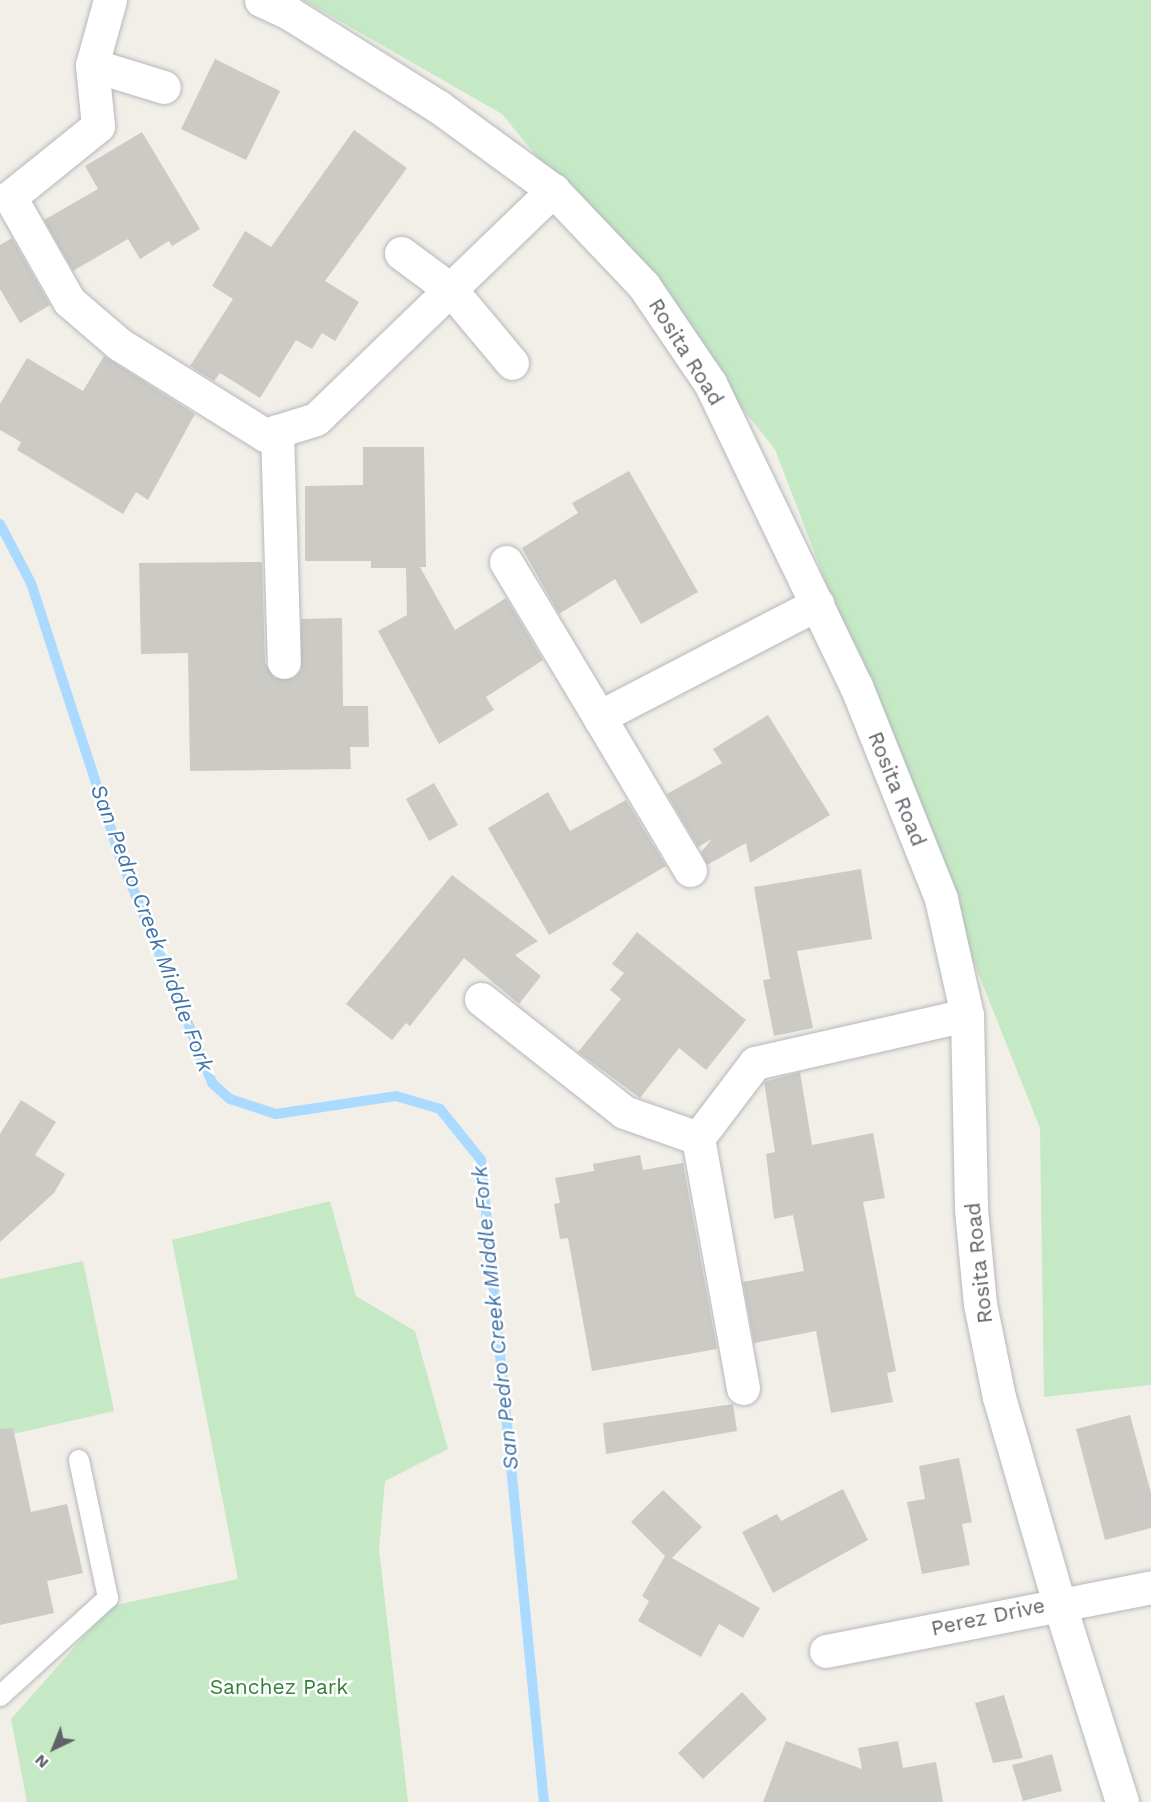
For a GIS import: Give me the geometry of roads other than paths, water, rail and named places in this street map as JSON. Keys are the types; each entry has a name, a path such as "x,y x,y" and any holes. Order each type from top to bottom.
{"street":[{"path":"110,0 92,65 98,126 10,197 69,301 119,344 265,435 316,419 553,190"},
{"name":"Rosita Road","path":"261,0 289,13 439,107 553,190 644,286 710,383 817,604 856,686 941,899 967,1015 971,1209 980,1304 999,1397 1059,1603 1122,1802"},
{"path":"92,65 164,87"},
{"path":"401,253 451,290 512,363"},
{"path":"278,431 284,662"},
{"path":"506,562 690,870"},
{"path":"598,717 817,604"},
{"path":"481,999 624,1112 698,1138"},
{"path":"743,1388 698,1138 755,1063 967,1015"},
{"name":"Perez Drive","path":"826,1651 1059,1603 1151,1587"}],"lane":[{"path":"0,1696 108,1598 79,1460"}],"waterway":[{"name":"San Pedro Creek Middle Fork","path":"0,524 31,583 120,857 212,1083 230,1099 276,1114 396,1096 440,1109 481,1160 544,1802"}],"park label":[{"name":"Sanchez Park","path":"279,1687"}]}
